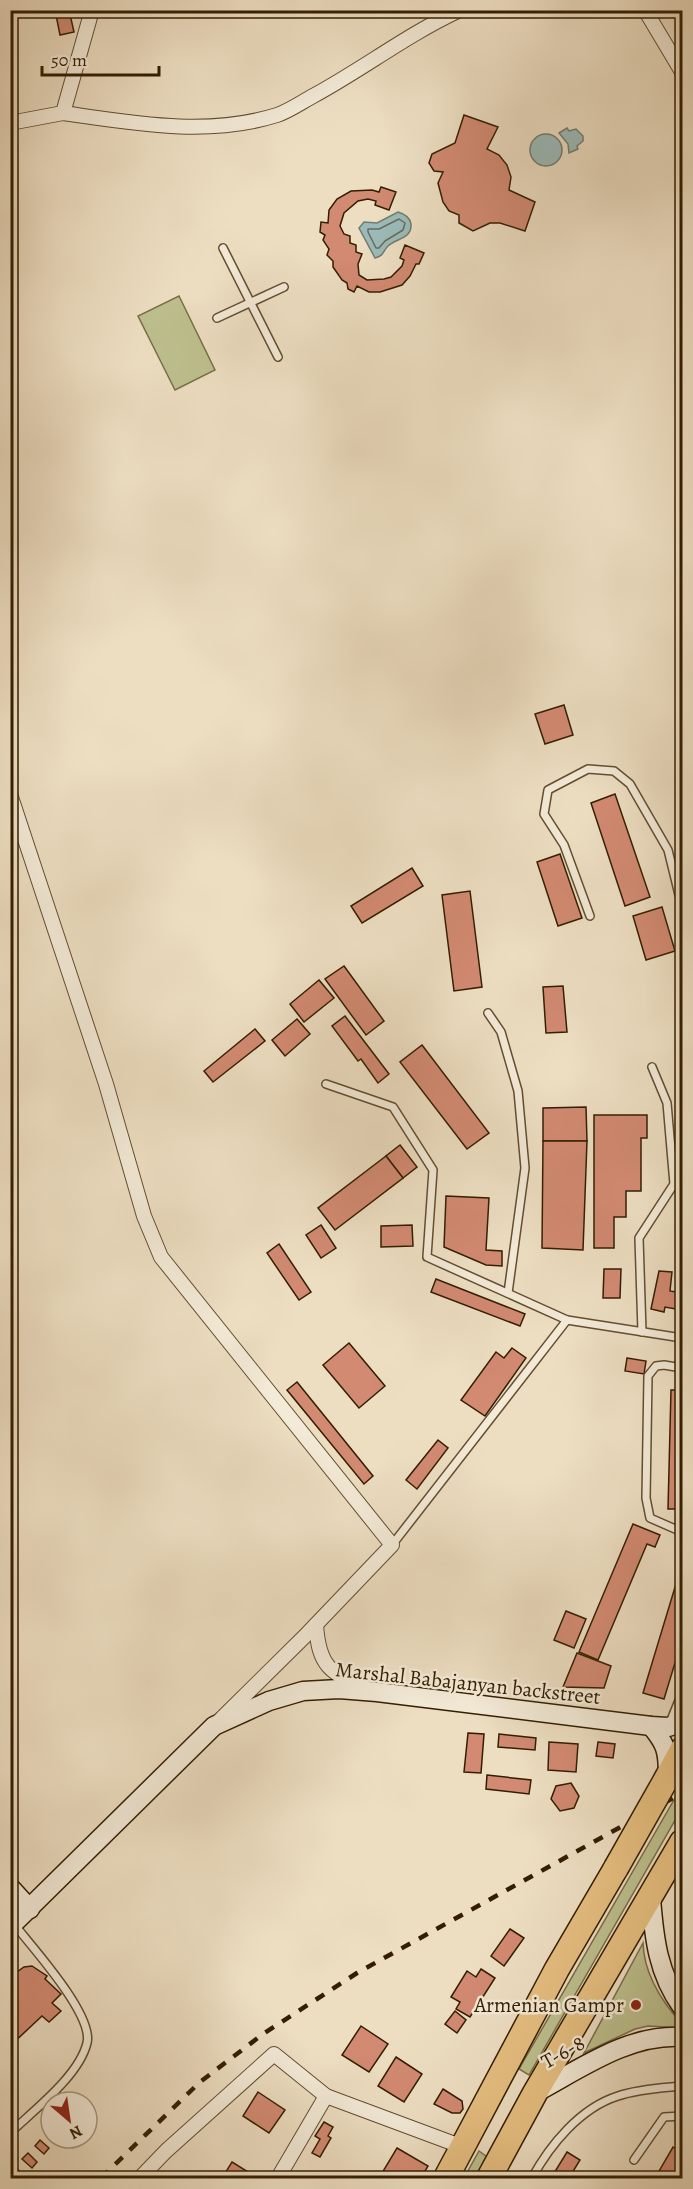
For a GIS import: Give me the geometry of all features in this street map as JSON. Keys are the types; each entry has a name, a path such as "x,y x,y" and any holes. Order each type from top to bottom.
{"highway":[{"path":"446,2178 557,1969 682,1750"},
{"path":"489,2178 682,1842"}],"street":[{"path":"10,123 63,113 130,122 211,128 278,115 351,75 430,24 459,10"},
{"path":"645,10 682,72"},
{"path":"63,113 89,14"},
{"path":"10,794 106,1084 144,1215 161,1257 392,1545 316,1625 214,1726"},
{"path":"316,1625 317,1646 321,1658 333,1671 377,1692"},
{"name":"Marshal Babajanyan backstreet","path":"12,1926 214,1726 269,1701 303,1691 339,1689 667,1725"},
{"path":"667,1725 662,1740 668,1752 668,1776"},
{"path":"10,1887 30,1909"},
{"path":"651,1898 655,1943 663,1975 682,2007"},
{"name":"T-6-8","path":"536,2093 606,2054 629,2044 663,2036 682,2037"},
{"path":"140,2178 166,2151 274,2054 326,2096 463,2147"},
{"path":"278,2178 326,2096"}],"lane":[{"path":"223,248 278,357"},
{"path":"217,318 284,287"},
{"path":"590,916 564,845 544,814 548,790 588,769 614,771 630,784 668,850 682,907"},
{"path":"488,1013 501,1032 518,1091 525,1168 508,1293"},
{"path":"642,1332 639,1238 674,1184 667,1103 652,1067"},
{"path":"326,1084 393,1107 434,1170 428,1257 567,1320 682,1338"},
{"path":"392,1545 567,1320"},
{"path":"682,1368 656,1366 648,1376 646,1498 650,1518 682,1532"},
{"path":"667,1725 682,1693"},
{"path":"10,2133 80,2062 88,2041 82,2014 12,1926"},
{"path":"532,2178 542,2160 579,2117 617,2096 682,2086"},
{"path":"634,2160 664,2117 682,2116"}],"green space":[{"path":"179,296 215,370 175,390 138,316"},
{"path":"682,1786 682,1808 529,2075 519,2069"},
{"path":"643,1943 647,1965 655,1986 682,2024 682,2028 648,2026 635,2029 584,2053"},
{"path":"479,2151 490,2159 480,2178 464,2178"}],"water":[{"path":"567,128 569,131 576,129 583,136 583,141 577,146 578,149 569,153 568,144 559,133"},
{"path":"546,134 557,139 562,150 557,161 546,166 535,161 530,150 535,139"},
{"path":"398,212 410,219 409,233 392,243 382,255 375,258 359,228 364,222 377,223"}],"building":[{"path":"55,10 69,10 74,32 60,35"},
{"path":"464,115 498,127 487,149 499,155 507,165 511,177 509,190 535,202 525,231 500,223 490,223 473,231 459,223 459,215 449,211 443,202 438,183 443,172 434,171 429,163 432,154 455,143"},
{"path":"381,187 396,192 389,210 375,205 376,201 368,199 358,201 344,213 340,226 344,234 350,236 350,243 356,245 356,252 362,254 358,264 359,275 367,280 391,277 402,266 404,260 400,258 405,245 424,253 419,264 416,264 402,285 380,292 369,292 357,286 354,292 348,289 347,283 342,280 333,267 333,261 327,255 329,249 323,240 325,235 320,232 321,222 328,223 329,210 337,199 351,191 379,192"},
{"path":"564,705 573,735 545,744 535,714"},
{"path":"615,794 650,897 625,906 591,803"},
{"path":"560,854 582,918 558,926 537,862"},
{"path":"412,868 423,886 362,923 351,906"},
{"path":"470,891 482,987 454,991 442,895"},
{"path":"662,907 675,951 646,960 633,916"},
{"path":"344,966 384,1021 366,1035 325,979"},
{"path":"319,980 334,998 304,1022 290,1004"},
{"path":"563,986 567,1032 546,1033 543,987"},
{"path":"345,1016 389,1074 378,1083 361,1059 358,1061 332,1026"},
{"path":"297,1019 310,1034 285,1056 272,1040"},
{"path":"255,1029 265,1041 213,1082 204,1071"},
{"path":"422,1045 489,1133 467,1149 400,1062"},
{"path":"586,1107 587,1141 543,1141 543,1108"},
{"path":"594,1115 647,1115 647,1138 641,1138 641,1191 626,1191 626,1217 614,1217 614,1248 594,1248"},
{"path":"543,1141 587,1141 583,1250 542,1248"},
{"path":"400,1145 417,1167 403,1178 386,1156"},
{"path":"386,1156 403,1178 335,1230 318,1208"},
{"path":"446,1196 489,1198 486,1250 502,1251 502,1266 486,1265 444,1247"},
{"path":"321,1225 336,1248 321,1258 306,1235"},
{"path":"412,1225 413,1246 381,1247 381,1226"},
{"path":"279,1244 311,1292 299,1300 267,1253"},
{"path":"604,1269 621,1269 620,1298 603,1298"},
{"path":"659,1271 672,1272 670,1291 682,1293 682,1310 665,1307 664,1312 651,1309"},
{"path":"436,1279 525,1314 520,1326 431,1292"},
{"path":"349,1343 385,1386 359,1408 323,1365"},
{"path":"512,1348 526,1358 485,1416 461,1400 496,1352 504,1358"},
{"path":"627,1358 646,1361 644,1374 625,1371"},
{"path":"297,1382 373,1476 364,1484 287,1390"},
{"path":"671,1390 682,1390 682,1509 668,1509"},
{"path":"438,1440 448,1448 417,1489 406,1480"},
{"path":"633,1524 660,1535 655,1547 647,1544 598,1660 579,1652"},
{"path":"682,1564 682,1640 664,1699 643,1693"},
{"path":"566,1611 586,1619 574,1648 554,1640"},
{"path":"577,1653 611,1666 604,1688 563,1687"},
{"path":"468,1733 484,1734 481,1773 464,1772"},
{"path":"499,1734 536,1738 535,1750 498,1747"},
{"path":"549,1742 578,1744 576,1772 548,1770"},
{"path":"598,1742 615,1744 613,1758 596,1756"},
{"path":"487,1775 531,1780 529,1794 486,1789"},
{"path":"571,1783 579,1796 574,1808 560,1811 551,1799 556,1786"},
{"path":"510,1929 524,1938 504,1966 491,1956"},
{"path":"32,1966 47,1976 45,1979 61,1994 52,2003 61,2011 49,2022 42,2016 10,2046 10,1985 17,1978 14,1976 17,1972 24,1967"},
{"path":"481,1969 495,1978 470,2017 456,2009 460,2002 451,1997 467,1971 476,1977"},
{"path":"455,2011 466,2020 457,2033 445,2024"},
{"path":"361,2026 388,2044 369,2072 342,2055"},
{"path":"396,2057 422,2074 404,2102 378,2086"},
{"path":"443,2089 462,2101 463,2109 460,2113 452,2113 434,2104"},
{"path":"258,2092 285,2110 269,2133 243,2116"},
{"path":"324,2122 333,2127 328,2136 331,2138 320,2157 312,2153 320,2139 315,2136"},
{"path":"673,2147 682,2153 682,2178 655,2178"},
{"path":"397,2148 428,2166 421,2178 379,2178"},
{"path":"567,2152 580,2160 569,2178 551,2178"},
{"path":"28,2153 37,2162 32,2168 22,2159"},
{"path":"232,2162 258,2178 222,2178"},
{"path":"15,2167 24,2175 21,2178 16,2178 10,2173"}],"railway":[{"path":"101,2178 200,2082 263,2034 357,1973 682,1793"}],"place":[{"name":"Armenian Gampr","path":"636,2005"}]}
